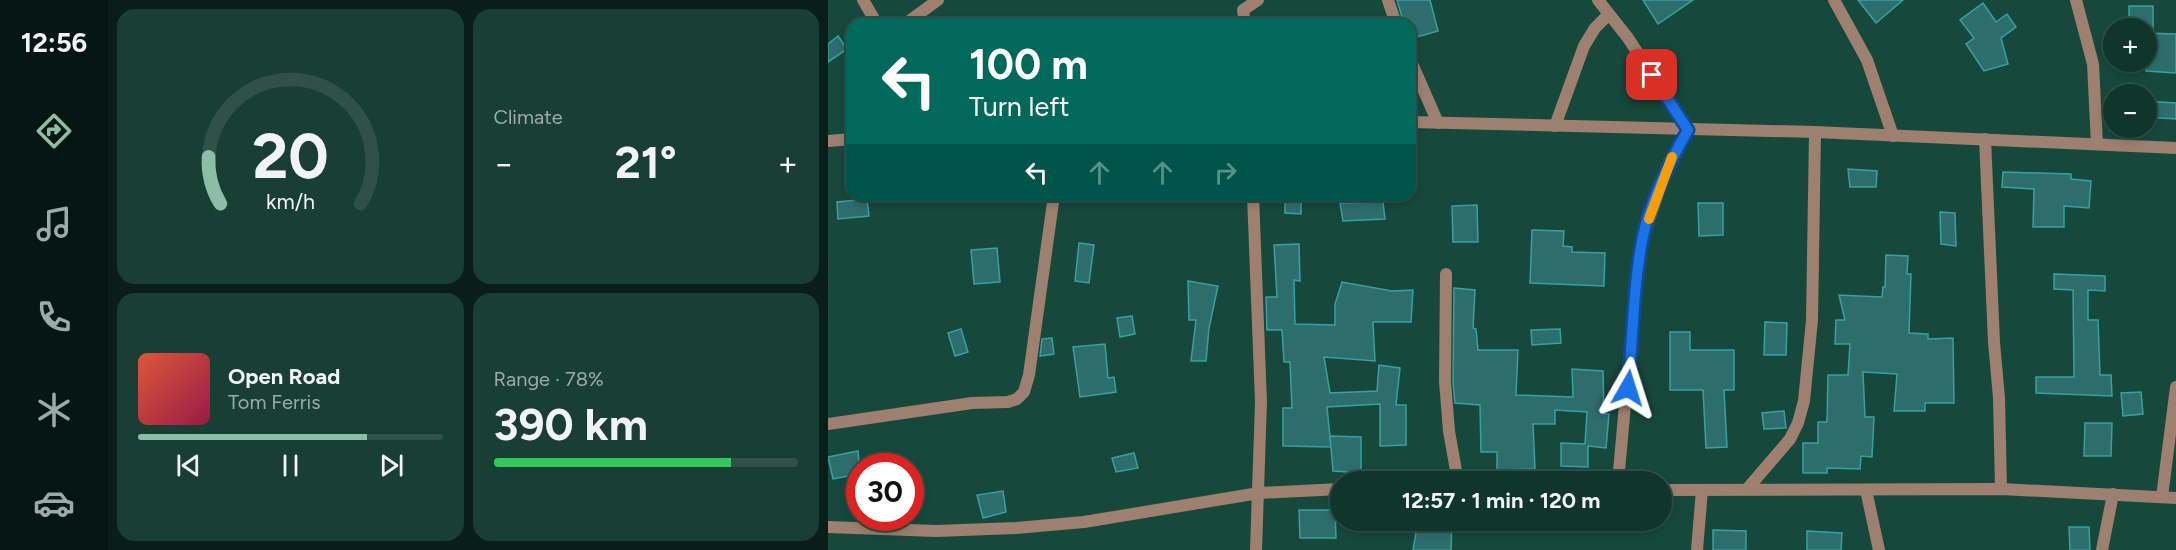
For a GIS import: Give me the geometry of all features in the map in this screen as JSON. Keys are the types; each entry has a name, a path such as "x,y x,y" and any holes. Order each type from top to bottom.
{"street":[{"path":"863,0 874,18"},
{"path":"913,18 938,0"},
{"path":"1241,5 1258,0"},
{"path":"1388,0 1394,18"},
{"path":"1598,0 1628,38 1688,130"},
{"path":"1834,0 1867,60 1893,136"},
{"path":"2076,0 2093,64 2097,144"},
{"path":"1555,126 1584,46 1595,28 1609,14"},
{"path":"1416,73 1438,123"},
{"path":"1416,122 1815,132 2176,148"},
{"path":"1619,471 1636,283 1644,234 1669,162 1688,130"},
{"path":"1748,488 1790,439 1798,423 1804,401 1812,320 1815,132"},
{"path":"1985,139 1994,342 1999,398 2001,489"},
{"path":"828,141 846,140"},
{"path":"828,424 972,402 1008,402 1017,399 1024,392 1029,375 1053,201"},
{"path":"1253,201 1261,402 1256,550"},
{"path":"1446,274 1445,381 1449,431 1456,471"},
{"path":"2162,497 2176,387"},
{"path":"1672,490 2001,489 2176,498"},
{"path":"828,527 936,531 1016,528 1084,522 1259,493 1330,490"},
{"path":"1696,550 1702,490"},
{"path":"1866,490 1879,550"},
{"path":"2102,550 2113,495"}],"building":[{"path":"1397,0 1430,0 1438,31 1416,37 1416,18 1402,18"},
{"path":"1643,0 1693,0 1658,24"},
{"path":"1858,0 1903,0 1876,23"},
{"path":"1983,3 1996,22 2007,14 2016,27 2001,38 2008,64 1984,71 1966,44 1974,38 1960,20"},
{"path":"2129,6 2153,6 2153,18 2129,18"},
{"path":"2157,33 2176,34 2176,73 2157,72"},
{"path":"838,36 846,50 828,62 828,44"},
{"path":"2157,102 2176,103 2176,119 2157,118"},
{"path":"1848,169 1877,171 1876,187 1850,187"},
{"path":"2003,172 2071,174 2071,179 2091,181 2089,208 2064,206 2064,227 2033,227 2034,189 2002,187"},
{"path":"867,201 869,216 838,219 837,202"},
{"path":"1285,201 1301,201 1301,214 1285,213"},
{"path":"1383,202 1385,219 1343,221 1340,203"},
{"path":"1698,203 1723,203 1723,235 1699,236"},
{"path":"1477,205 1478,242 1453,242 1452,206"},
{"path":"1940,212 1955,213 1956,246 1941,244"},
{"path":"1532,230 1564,231 1563,246 1572,247 1572,252 1605,253 1604,286 1530,283"},
{"path":"1079,243 1094,245 1089,283 1075,281"},
{"path":"1299,244 1300,281 1294,280 1295,324 1335,325 1335,304 1342,282 1392,291 1413,290 1411,322 1373,322 1375,361 1324,357 1330,393 1377,391 1379,365 1400,368 1396,405 1406,405 1406,445 1380,446 1380,404 1327,407 1331,447 1283,446 1283,408 1292,408 1290,362 1284,362 1282,330 1267,330 1266,297 1277,297 1274,245"},
{"path":"997,248 1000,282 974,284 971,250"},
{"path":"1886,255 1908,256 1907,274 1911,274 1909,333 1928,334 1928,339 1953,338 1954,403 1925,403 1925,411 1894,411 1897,374 1863,372 1865,417 1874,417 1872,457 1861,456 1860,469 1827,468 1827,473 1803,473 1803,443 1818,443 1818,422 1827,422 1828,375 1848,375 1850,344 1835,344 1836,320 1845,320 1839,295 1882,297 1883,287 1885,287"},
{"path":"2054,274 2105,276 2105,291 2088,290 2088,320 2098,320 2100,375 2111,375 2112,396 2036,393 2036,377 2074,377 2073,290 2054,289"},
{"path":"1188,281 1218,286 1209,328 1206,361 1191,361 1196,320 1189,320"},
{"path":"1454,288 1475,290 1473,328 1476,329 1478,350 1518,350 1516,395 1573,397 1572,369 1603,371 1604,414 1609,414 1606,448 1588,446 1588,467 1561,466 1561,443 1585,444 1587,412 1555,410 1555,424 1533,424 1535,469 1497,470 1497,452 1481,452 1480,405 1455,403 1453,382"},
{"path":"1132,316 1135,334 1120,337 1117,318"},
{"path":"1765,322 1787,323 1786,355 1764,355"},
{"path":"961,329 968,352 955,356 948,333"},
{"path":"1560,329 1561,343 1532,345 1531,330"},
{"path":"1670,332 1690,332 1690,350 1734,350 1734,390 1724,390 1727,447 1706,448 1703,390 1670,390"},
{"path":"1052,338 1054,354 1040,356 1042,339"},
{"path":"1105,344 1108,378 1114,377 1116,392 1080,397 1073,347"},
{"path":"2141,392 2143,414 2123,416 2121,393"},
{"path":"1784,411 1786,428 1764,429 1762,413"},
{"path":"2085,423 2112,423 2111,456 2084,456"},
{"path":"1330,436 1361,437 1361,471 1333,471"},
{"path":"846,453 846,477 833,479 828,457"},
{"path":"1134,453 1138,468 1116,472 1112,458"},
{"path":"1003,491 1006,512 983,518 977,495"},
{"path":"1299,510 1330,510 1330,531 1336,531 1336,538 1300,538"},
{"path":"2069,527 2089,527 2090,550 2070,550"},
{"path":"1713,530 1746,531 1746,550 1713,550"},
{"path":"1416,531 1452,531 1451,550 1413,550"},
{"path":"1807,531 1842,533 1841,550 1807,550"}],"slow traffic":[{"path":"1649,219 1672,157"}],"route":[{"path":"1628,388 1636,283 1644,234 1669,162 1688,130 1652,75"}]}
